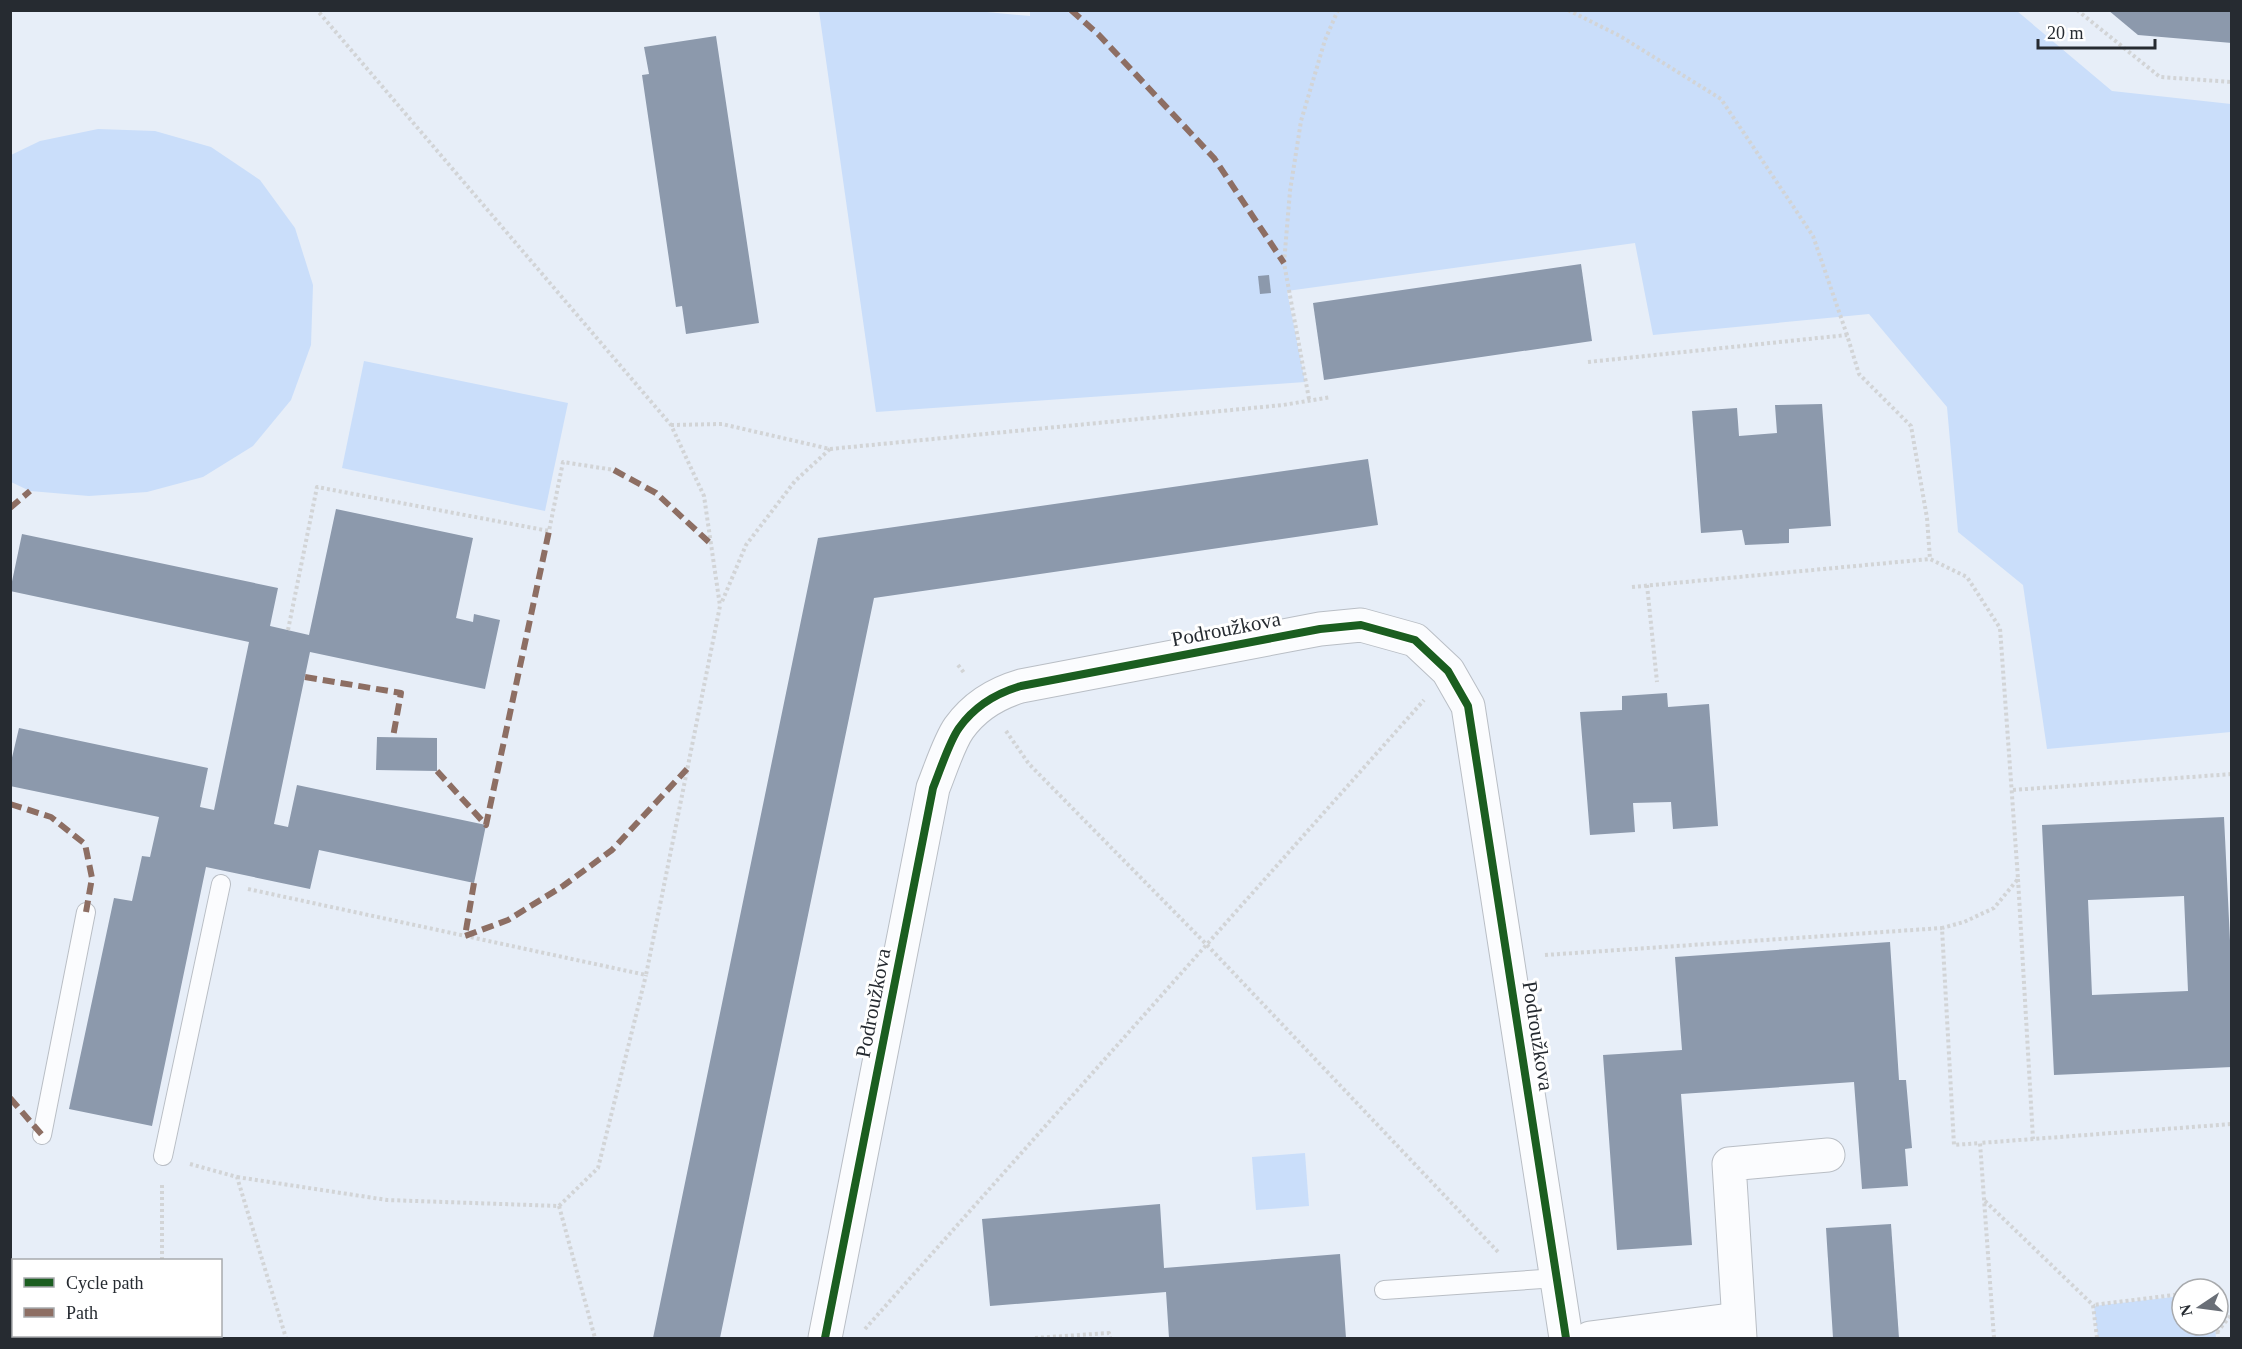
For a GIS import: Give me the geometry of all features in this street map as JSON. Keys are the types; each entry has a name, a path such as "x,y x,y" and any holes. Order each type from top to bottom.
{"street":[{"name":"Podroužkova","path":"825,1338 933,788 959,728 984,702 1007,690 1021,686 1320,629 1361,625 1415,640 1448,671 1468,706 1566,1338"},
{"path":"1590,1338 1739,1329 1729,1164 1828,1155"}],"lane":[{"path":"163,1156 221,884"},
{"path":"42,1135 86,912"},
{"path":"1384,1290 1557,1278"}],"path":[{"path":"317,10 671,425 704,496 720,606"},
{"path":"1309,399 1284,262 1290,191 1301,121 1325,40 1338,10"},
{"path":"1568,10 1620,36 1720,99 1814,236 1859,374 1911,426 1927,518 1930,559"},
{"path":"2077,10 2160,76 2232,82"},
{"path":"1588,362 1847,335"},
{"path":"671,425 722,424 830,449 1283,405 1331,397"},
{"path":"162,1259 163,1156 237,1178 387,1200 559,1206 598,1168 646,975 720,606 746,545 795,481 830,449"},
{"path":"288,630 317,487 549,531 563,462 614,470"},
{"path":"1632,587 1930,559 1967,577 2000,628 2013,790 2032,1139"},
{"path":"1647,585 1656,682"},
{"path":"865,1330 1425,700"},
{"path":"984,702 1029,764 1207,945 1506,1260"},
{"path":"2013,790 2232,774"},
{"path":"1508,958 1942,928 1964,922 1994,908 2018,879"},
{"path":"221,884 646,975"},
{"path":"1942,928 1954,1145 2232,1124"},
{"path":"1980,1143 1994,1338"},
{"path":"237,1178 286,1338"},
{"path":"1984,1201 2093,1305 2097,1338"},
{"path":"559,1206 595,1338"},
{"path":"2093,1305 2170,1295"},
{"path":"1035,1338 1109,1333 1110,1338"}],"shaded area":[{"path":"966,10 1030,16 1030,10 2017,11 2112,91 2231,104 2231,732 2047,749 2023,585 1958,532 1947,407 1869,314 1653,335 1635,243 1287,291 1305,382 876,412 819,11"},
{"path":"98,129 155,131 211,147 260,180 295,228 313,285 311,345 291,400 253,446 203,477 147,492 89,496 30,491 11,482 11,155 40,141"},
{"path":"364,361 568,403 545,511 342,468"},
{"path":"1305,1153 1309,1206 1256,1210 1252,1157"},
{"path":"2170,1297 2170,1337 2216,1338 2098,1338 2094,1306"}],"building":[{"path":"2108,10 2232,10 2232,43 2138,35"},
{"path":"716,36 759,323 686,334 682,306 676,307 642,75 649,74 644,47"},
{"path":"1581,264 1592,341 1324,380 1313,303"},
{"path":"1269,275 1271,293 1260,294 1258,276"},
{"path":"1822,404 1831,526 1789,529 1789,543 1745,545 1742,530 1701,533 1692,411 1737,408 1739,436 1777,433 1775,405"},
{"path":"1368,459 1378,525 874,598 720,1338 653,1338 818,538"},
{"path":"336,509 473,538 456,618 473,622 474,614 500,620 485,689 310,652 274,824 288,827 297,785 486,825 474,883 319,850 310,889 206,867 152,1126 69,1109 114,898 132,901 142,856 150,857 159,817 10,786 10,766 19,728 208,768 200,807 214,810 249,642 10,591 22,534 278,588 270,626 309,635"},
{"path":"1667,693 1668,707 1709,704 1718,826 1673,829 1671,802 1633,803 1635,832 1590,835 1580,712 1622,710 1622,696"},
{"path":"377,737 437,738 437,771 376,770"},
{"path":"2224,817 2232,982 2232,1067 2054,1075 2042,825","holes":["2184,896 2188,991 2092,995 2088,900"]},
{"path":"1890,942 1899,1080 1906,1080 1912,1148 1905,1149 1908,1186 1862,1189 1854,1082 1681,1094 1692,1245 1617,1250 1603,1055 1682,1050 1675,957"},
{"path":"1160,1204 1164,1268 1340,1254 1346,1338 1169,1338 1166,1292 990,1306 982,1219"},
{"path":"1891,1224 1899,1338 1833,1338 1826,1228"},
{"path":"10,1286 12,1286 12,1337 65,1338 10,1338"}],"marked path":[{"path":"1071,10 1098,34 1214,158 1284,263"},
{"path":"614,470 656,493 712,545"},
{"path":"10,508 30,491"},
{"path":"437,771 486,825 549,531"},
{"path":"305,677 401,693 393,737"},
{"path":"474,883 465,936 508,920 563,886 612,850 687,769"},
{"path":"10,804 51,817 85,844 92,878 86,912"},
{"path":"10,1098 42,1135"}],"cycle path":[{"path":"825,1338 933,788 955,734 965,720 987,702 1021,686 1320,629 1361,625 1415,640 1448,671 1468,706 1566,1338"}]}
